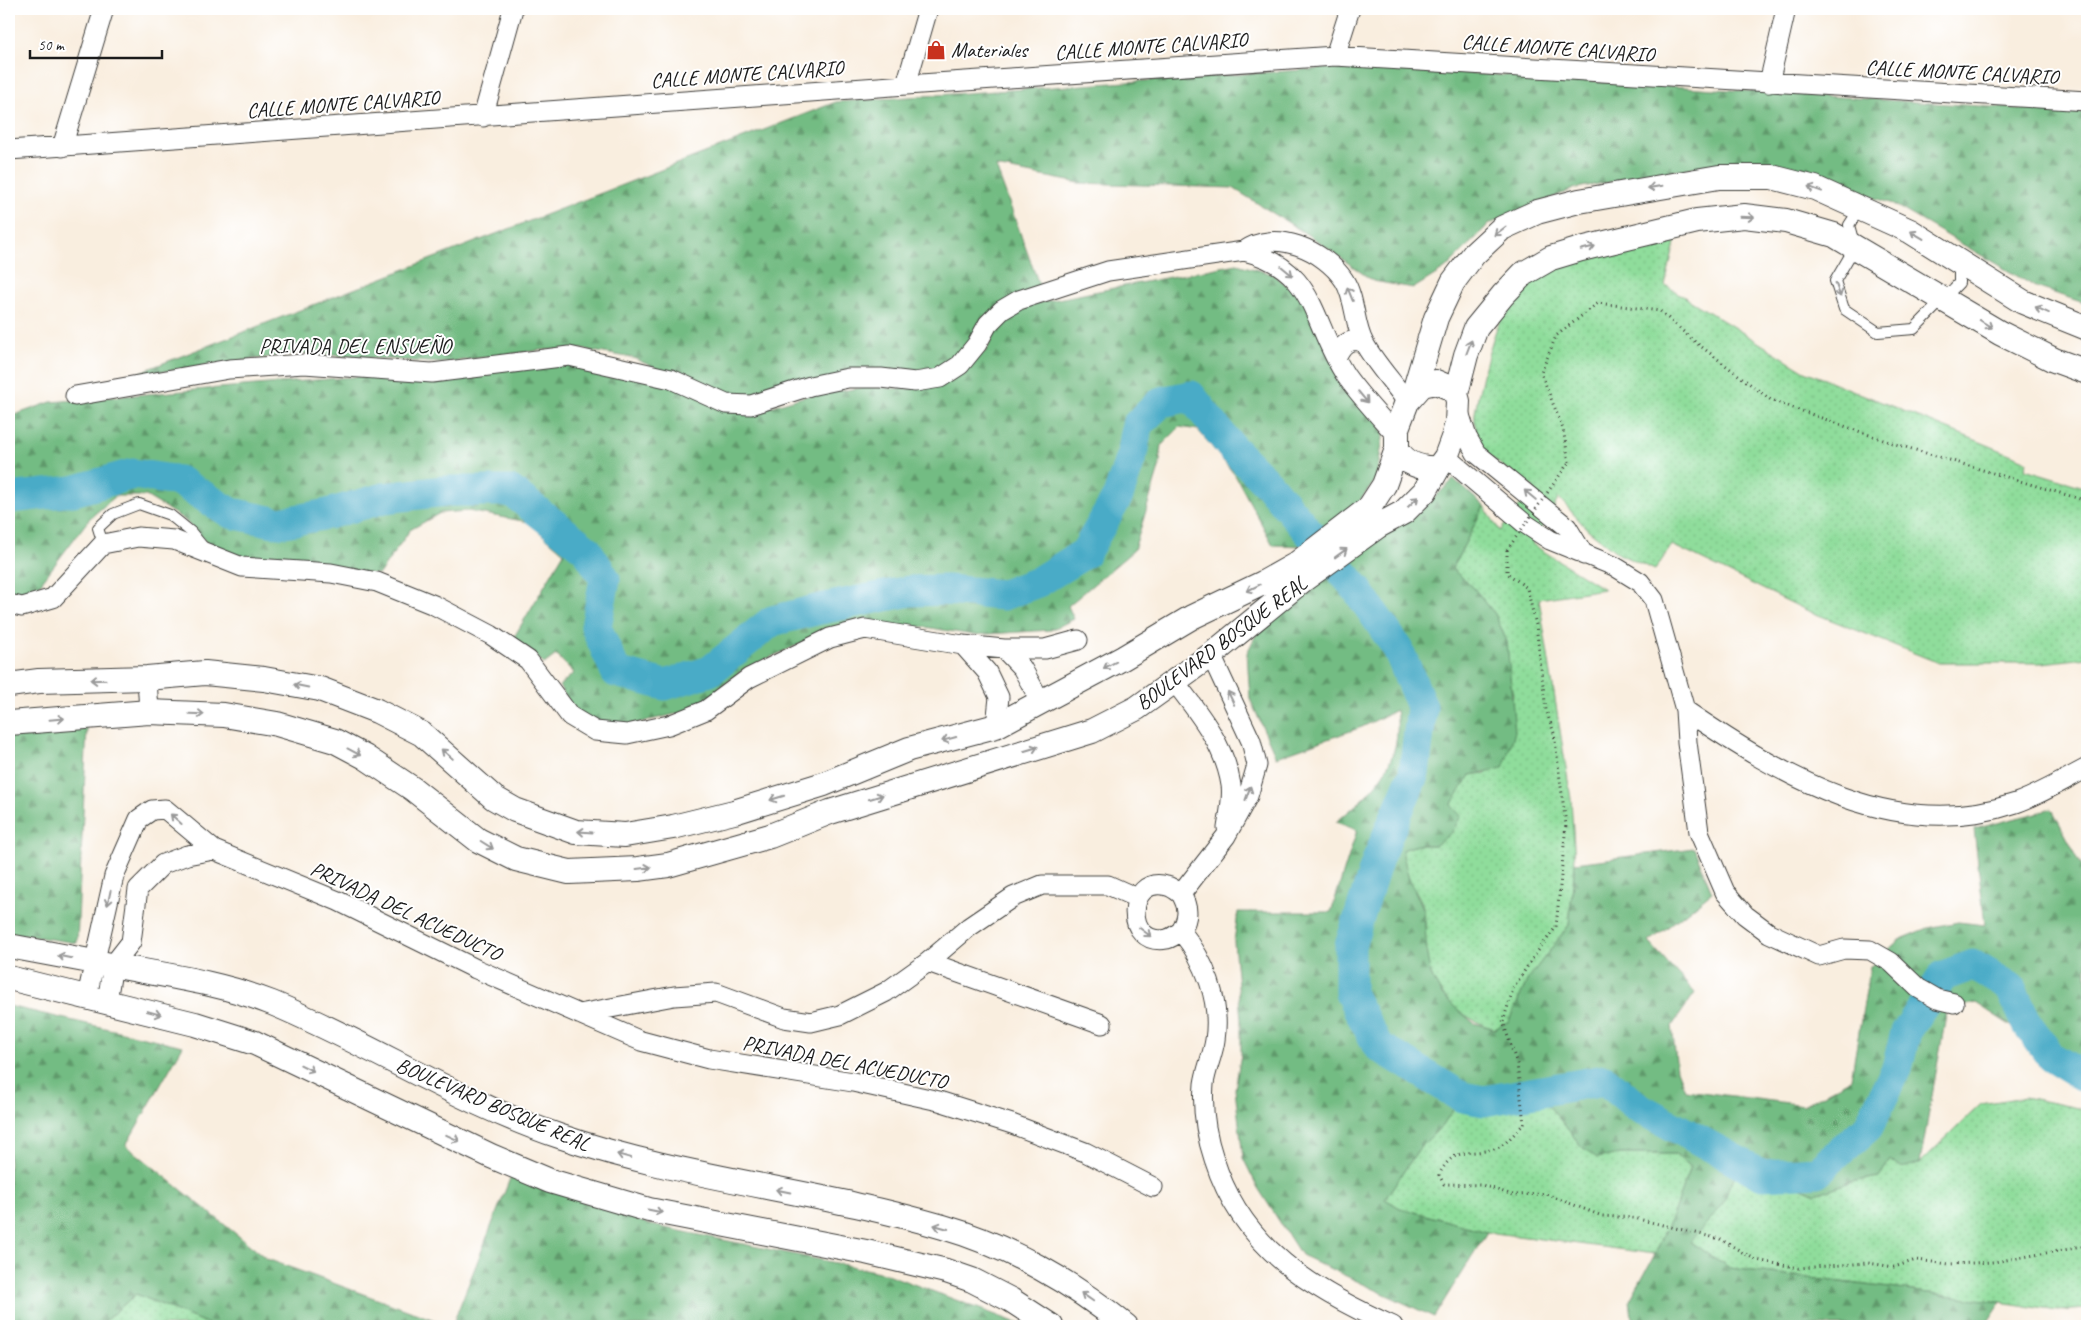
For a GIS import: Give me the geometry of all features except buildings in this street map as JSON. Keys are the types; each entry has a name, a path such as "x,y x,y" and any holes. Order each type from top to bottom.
{"street":[{"path":"62,147 104,9"},
{"path":"483,117 514,9"},
{"path":"906,85 928,9"},
{"path":"1335,56 1350,9"},
{"path":"1770,83 1786,9"},
{"name":"CALLE MONTE CALVARIO","path":"9,150 1335,56 2087,101"},
{"path":"1946,1001 1918,988 1891,962 1870,950 1844,949 1819,956 1769,933 1745,915 1725,892 1710,862 1700,832 1687,742 1686,710 1654,600 1640,582 1621,570 1550,540 1524,524 1442,463 1418,466 1405,459 1397,442 1436,318 1453,282 1474,254 1502,228 1537,212 1643,189 1728,177 1772,177 1815,188 1910,231 2024,302 2087,328"},
{"path":"1442,463 1457,423 1457,401 1466,355 1476,328 1502,295 1523,274 1551,258 1697,221 1744,216 1786,220 1834,235 2000,333 2046,356 2087,372"},
{"name":"PRIVADA DEL ENSUEÑO","path":"1244,251 1253,244 1276,242 1298,245 1317,254 1332,267 1344,281 1355,307 1363,341 1411,397"},
{"name":"PRIVADA DEL ENSUEÑO","path":"75,396 229,369 304,364 432,373 569,356 671,378 726,404 751,405 810,386 848,378 881,378 915,382 940,378 960,365 977,344 988,324 1002,310 1018,300 1108,271 1244,251 1261,255 1277,263 1292,274 1306,291 1324,336 1336,358 1359,393 1397,442"},
{"path":"1336,358 1341,346 1352,340 1363,341"},
{"path":"1411,397 1422,385 1436,382 1443,383 1457,401 1467,436 1476,453 1567,527 1584,555"},
{"name":"BOULEVARD BOSQUE REAL","path":"1374,517 1397,442"},
{"name":"BOULEVARD BOSQUE REAL","path":"9,723 149,712 224,715 277,724 334,741 390,773 490,847 516,859 569,872 638,869 668,865 770,836 830,812 1092,731 1137,708 1211,655 1299,573 1374,517 1404,512 1425,491 1442,463"},
{"path":"9,604 22,606 53,598 103,544 138,537 174,540 211,557 242,567 331,573 377,582 434,605 491,635 528,660 570,716 596,731 627,734 669,725 706,710 750,678 830,638 865,629 963,645 1004,649 1044,649 1078,640"},
{"name":"BOULEVARD BOSQUE REAL","path":"9,685 39,681 147,678 205,673 264,679 320,689 377,711 422,734 494,798 515,810 576,832 625,836 673,827 734,812 824,784 909,749 996,726 1192,617 1299,573"},
{"path":"963,645 987,672 999,697 996,726"},
{"path":"1004,649 1022,668 1041,702"},
{"path":"1181,894 1226,836 1248,796 1257,765 1251,741 1211,655"},
{"path":"147,678 149,712"},
{"path":"1174,681 1206,722 1223,759 1231,786 1226,836"},
{"path":"1686,710 1731,741 1825,792 1855,803 1891,811 1934,814 1976,812 2016,803 2087,768"},
{"path":"1214,740 1243,724"},
{"path":"824,784 830,812"},
{"name":"PRIVADA DEL ACUEDUCTO","path":"97,999 104,964 114,876 139,819 152,810 165,809 198,839 214,850 338,901 476,969 641,1041 710,1060 853,1082 939,1101 1012,1124 1085,1152 1153,1187"},
{"path":"114,876 138,889 163,864 187,855 214,850"},
{"name":"PRIVADA DEL ACUEDUCTO","path":"579,1014 674,996 716,993 784,1018 811,1022 840,1015 886,992 928,962 969,927 1013,897 1042,885 1075,883 1108,885 1137,898"},
{"path":"1166,886 1181,894 1187,906 1187,919 1180,931 1167,939 1151,938 1138,928 1133,913 1137,898 1150,887 1166,886"},
{"name":"PRIVADA DEL ACUEDUCTO","path":"104,964 131,942 138,889"},
{"path":"1180,931 1197,952 1214,994 1216,1038 1204,1084 1206,1134 1222,1184 1253,1234 1292,1271 1341,1302 1393,1326"},
{"name":"BOULEVARD BOSQUE REAL","path":"9,946 225,988 270,1002 439,1086 555,1135 590,1146 659,1165 826,1200 945,1228 996,1247 1044,1270 1117,1323"},
{"path":"928,962 1102,1024"},
{"name":"BOULEVARD BOSQUE REAL","path":"9,978 195,1024 255,1043 491,1156 550,1180 649,1210 866,1252 946,1271 972,1280 1011,1300 1052,1326"}],"lane":[{"path":"1860,208 1849,225 1855,247 1835,281 1844,309 1878,332 1914,329 1959,283 1959,260"},
{"path":"103,544 98,528 113,514 139,504 170,515 191,532 211,557"}],"path":[{"path":"2087,501 1892,443 1771,400 1694,341 1660,310 1598,303 1556,336 1541,373 1564,429 1569,462 1507,550 1507,572 1527,588 1536,625 1546,710 1554,733 1566,825 1556,927 1512,990 1503,1022 1517,1064 1524,1124 1498,1148 1461,1152 1444,1164 1439,1175 1444,1184 1482,1185 1513,1195 1546,1194 1602,1216 1634,1218 1720,1239 1756,1260 1799,1268 1868,1263 1894,1267 1916,1260 1949,1264 1994,1262 2087,1246"}],"green space":[{"path":"1331,68 1436,71 2087,113 2087,304 2036,287 1893,204 1792,172 1696,167 1576,188 1489,224 1446,268 1414,288 1373,281 1316,240 1233,188 1079,183 996,167 1041,290 945,367 747,399 712,395 688,382 633,358 581,349 542,350 441,363 301,353 130,376 836,102"},
{"path":"1676,239 1665,285 1805,371 2027,461 2025,469 2087,488 2087,658 2042,663 1939,663 1806,610 1672,545 1655,570 1619,554 1587,529 1559,498 1532,544 1604,589 1539,599 1571,799 1575,863 1569,925 1528,979 1509,1021 1495,1029 1459,1011 1449,1002 1434,981 1426,954 1424,911 1408,876 1402,850 1417,845 1436,845 1451,805 1470,775 1486,773 1513,695 1509,674 1507,642 1495,614 1472,586 1452,569 1484,506 1500,531 1534,488 1495,461 1479,443 1475,416 1482,378 1494,336 1502,317 1511,304 1535,281 1563,265 1595,254"},
{"path":"1237,264 1272,274 1301,296 1384,432 1376,480 1351,512 1305,546 1273,545 1235,475 1198,430 1180,427 1162,445 1159,468 1134,550 1068,606 1074,619 1051,630 973,635 925,627 838,627 744,669 693,710 612,729 577,714 559,686 574,673 556,655 544,664 514,637 564,553 528,522 468,511 440,513 410,530 379,574 248,564 213,549 182,518 146,496 116,496 90,518 31,596 9,592 9,417 51,402 376,375 568,362 629,373 756,411 806,396 867,387 906,389 944,382 987,350 998,324 1022,306"},
{"path":"1454,479 1484,506 1452,569 1472,586 1495,614 1507,642 1515,732 1503,768 1470,775 1451,805 1461,816 1452,832 1436,845 1417,845 1402,850 1408,876 1424,910 1427,956 1431,975 1442,995 1474,1023 1495,1029 1509,1021 1528,979 1569,925 1575,863 1694,848 1712,892 1649,942 1695,993 1672,1026 1677,1070 1685,1090 1804,1105 1851,1079 1870,967 1899,940 1928,928 1958,922 1985,925 1974,829 2052,809 2085,872 2087,871 2087,1070 2084,1063 2056,1044 2031,1039 1976,1003 1947,1010 1920,1163 1901,1168 1890,1160 1879,1177 1850,1182 1816,1194 1785,1181 1738,1168 1721,1207 1690,1242 1730,1268 2001,1302 1985,1326 1633,1326 1630,1300 1655,1254 1673,1214 1690,1167 1675,1154 1621,1154 1597,1158 1582,1147 1541,1096 1484,1101 1462,1097 1441,1127 1418,1150 1385,1199 1400,1208 1487,1232 1434,1317 1301,1255 1258,1188 1243,1158 1235,1089 1241,1054 1241,1019 1234,942 1238,912 1331,912 1357,830 1336,822 1363,799 1383,774 1391,760 1397,728 1396,710 1362,727 1276,757 1250,699 1247,653 1258,631 1289,603 1420,511"},
{"path":"87,728 77,943 9,933 9,733"},
{"path":"9,1006 183,1046 126,1145 267,1259 451,1326 213,1326 136,1294 99,1326 9,1326"},
{"path":"1541,1096 1582,1147 1597,1157 1621,1154 1675,1154 1690,1167 1673,1214 1655,1254 1487,1232 1400,1208 1385,1199 1418,1150 1441,1127 1462,1097 1484,1101"},
{"path":"2025,1097 2087,1110 2087,1309 2057,1311 2001,1302 1730,1268 1689,1242 1721,1207 1738,1168 1785,1181 1816,1194 1850,1182 1879,1177 1890,1160 1920,1163 1981,1104"},
{"path":"511,1176 651,1225 884,1273 1025,1326 452,1326"},
{"path":"136,1294 213,1326 99,1326"}],"waterway":[{"path":"9,498 73,491 133,474 179,481 231,513 279,523 328,514 384,498 445,491 511,491 586,549 605,579 596,627 616,672 665,685 710,671 772,621 820,609 910,591 946,590 1003,595 1038,582 1085,553 1118,496 1133,451 1137,425 1161,402 1191,396 1232,448 1268,484 1356,588 1398,649 1422,707 1414,773 1378,858 1350,946 1350,993 1378,1046 1462,1097 1484,1101 1605,1080 1638,1107 1763,1175 1817,1172 1868,1127 1897,1068 1906,1032 1943,976 1973,965 2010,987 2028,1025 2051,1057 2082,1076 2087,1077"}],"place":[{"name":"Materiales","path":"936,50"}]}
